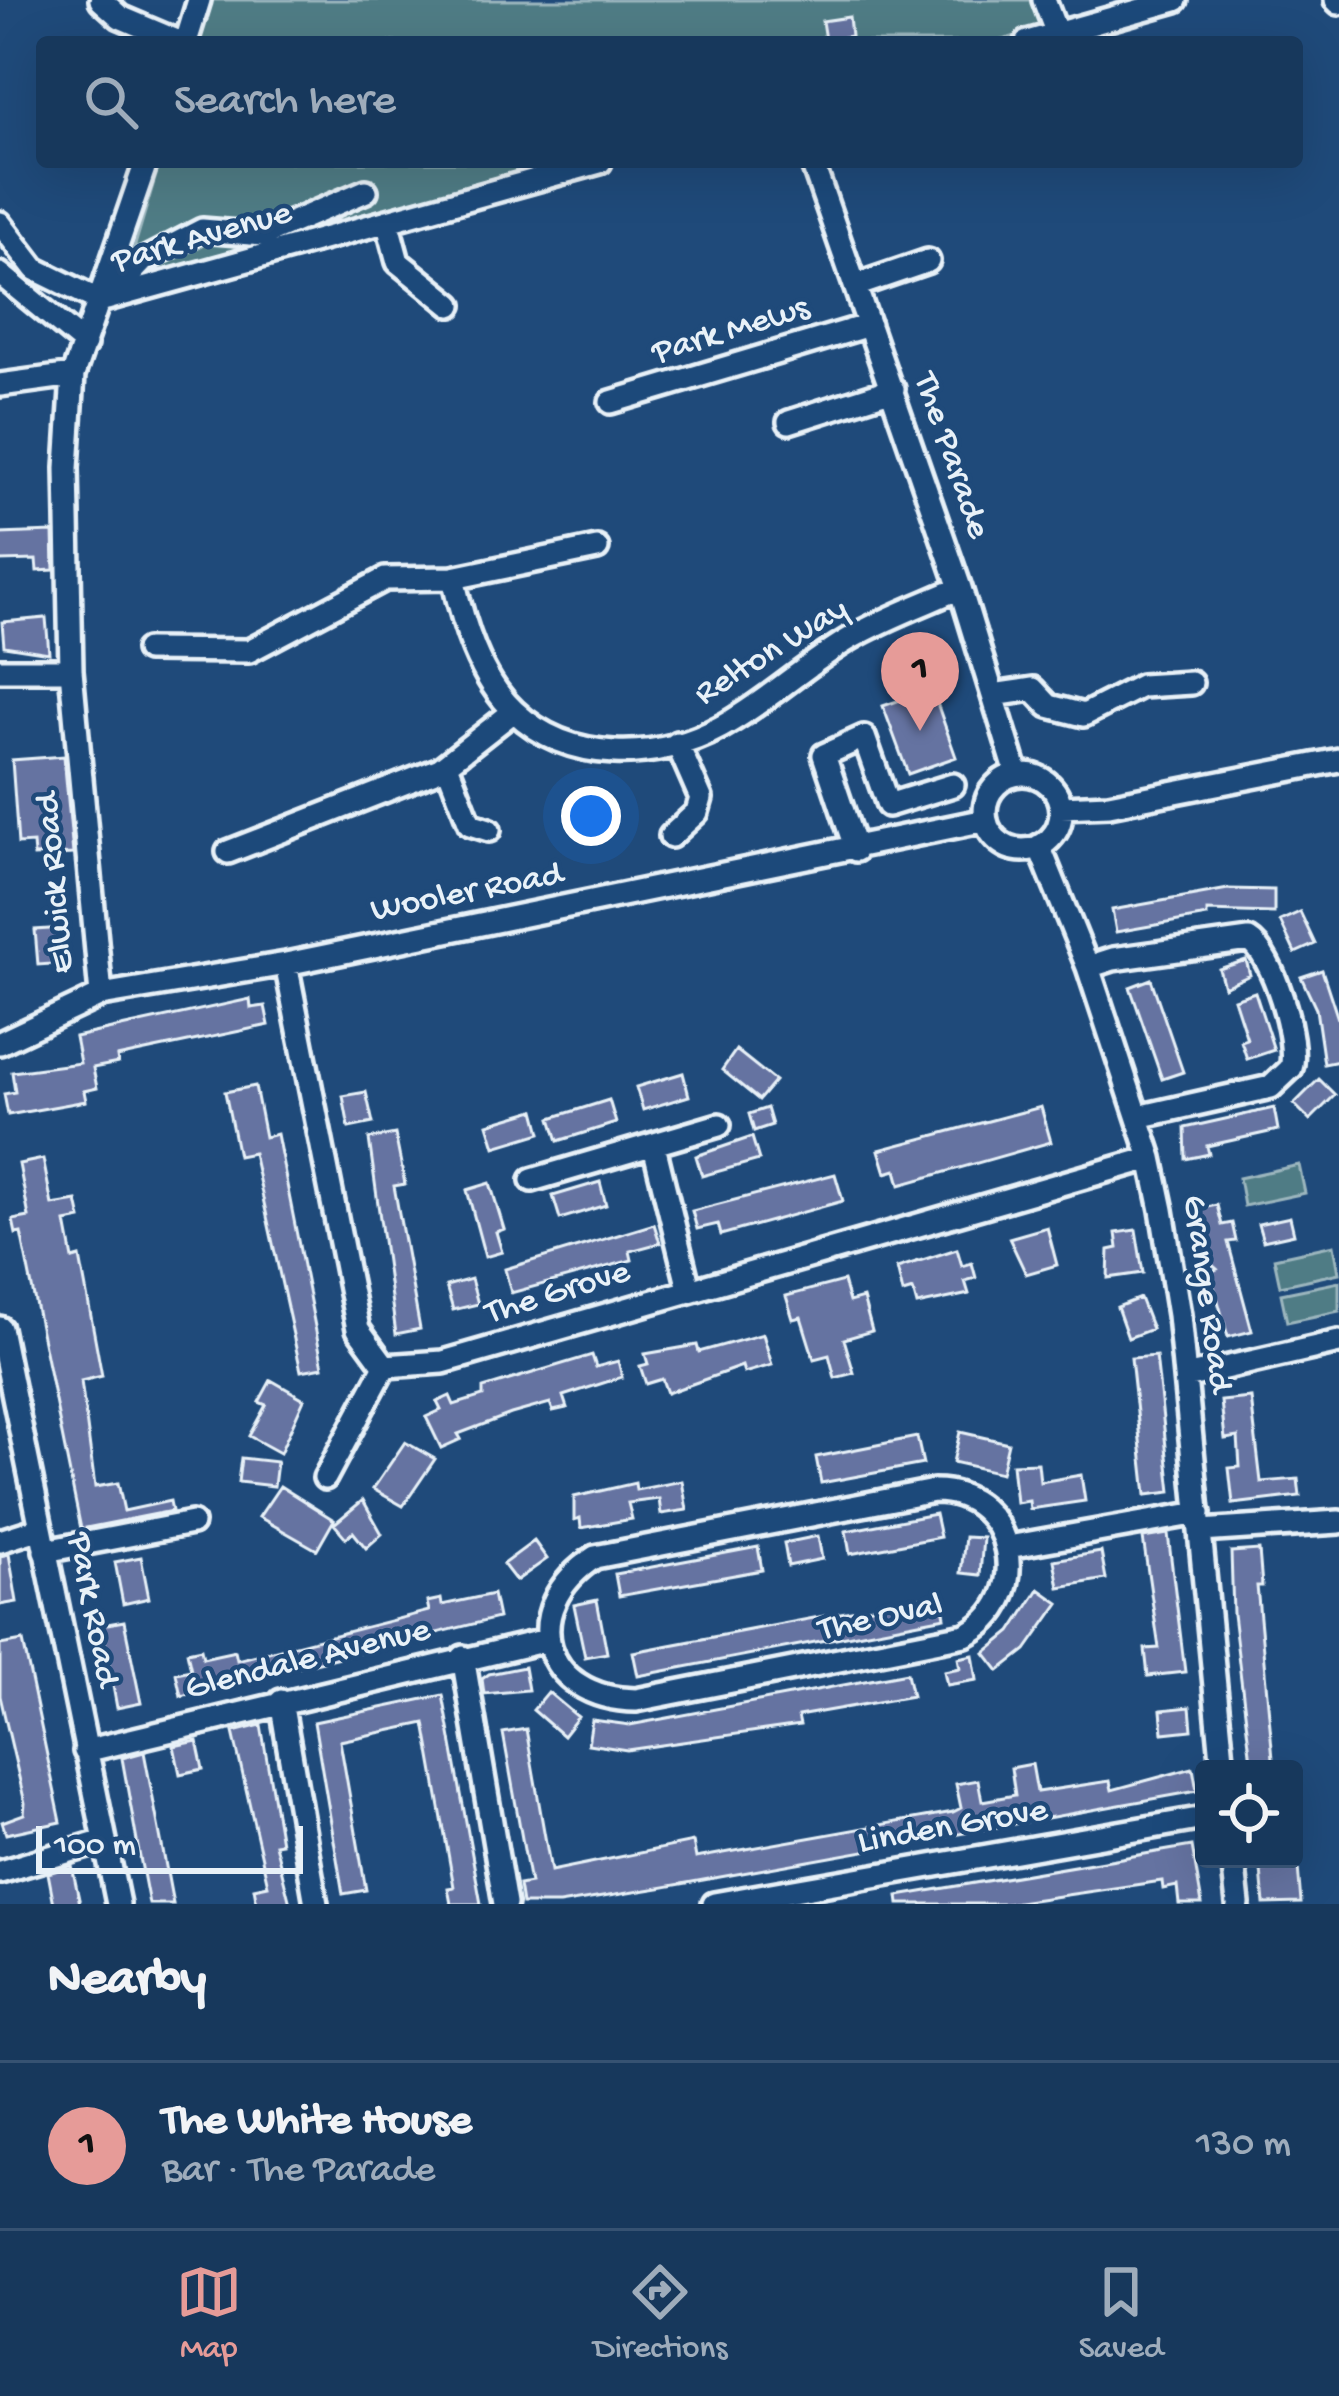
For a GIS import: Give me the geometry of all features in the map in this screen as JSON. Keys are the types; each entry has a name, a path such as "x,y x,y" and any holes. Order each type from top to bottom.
{"street":[{"path":"101,0 120,17 167,36"},
{"path":"185,36 200,0"},
{"path":"1044,0 1057,34"},
{"path":"1050,36 1176,0"},
{"name":"Elwick Road","path":"0,1043 101,995 70,670 67,468 73,375 104,300 144,168"},
{"name":"Park Avenue","path":"104,300 578,168"},
{"name":"The Parade","path":"814,168 960,588 1017,774"},
{"path":"0,223 35,269 104,300 144,260 202,230 263,235 365,191"},
{"path":"387,221 398,262 451,305"},
{"path":"855,286 928,261"},
{"path":"0,274 85,344"},
{"name":"Park Mews","path":"611,402 869,325"},
{"path":"0,385 73,375"},
{"path":"789,422 892,389"},
{"path":"147,650 249,651 385,579 453,578 597,548"},
{"path":"228,852 447,765 514,711 476,651 453,578"},
{"name":"Relton Way","path":"514,711 579,748 611,752 677,743 725,724 852,638 960,588"},
{"path":"0,670 70,670"},
{"path":"993,694 1033,689 1049,706 1084,715 1141,686 1191,683"},
{"path":"856,850 824,755 864,736 888,805 953,785"},
{"path":"671,836 697,812 701,798 677,743"},
{"path":"1061,807 1109,805 1339,760"},
{"path":"447,765 470,824 489,830"},
{"path":"1017,774 1049,784 1061,807 1059,824 1039,846 1004,845 986,820 990,794 1017,774"},
{"name":"Wooler Road","path":"101,995 286,964 986,820"},
{"name":"Grange Road","path":"1039,846 1088,968 1151,1158 1172,1262 1222,1760"},
{"path":"1088,968 1113,959 1249,940 1265,955 1287,1020 1295,1055 1277,1083 1138,1118"},
{"path":"286,964 358,1329 385,1366 325,1478"},
{"path":"532,1180 719,1125"},
{"path":"654,1146 689,1289"},
{"name":"The Grove","path":"385,1366 443,1363 1151,1158"},
{"name":"Park Road","path":"1,1337 118,1904"},
{"path":"1184,1377 1339,1342"},
{"path":"547,1640 550,1606 560,1587 578,1568 609,1552 934,1491 956,1493 986,1510 1008,1547 1200,1522 1339,1522"},
{"path":"46,1551 192,1523"},
{"path":"0,1541 41,1528"},
{"name":"The Oval","path":"547,1640 558,1666 586,1690 636,1700 949,1641 975,1630 999,1606 1008,1586 1008,1547"},
{"name":"Glendale Avenue","path":"85,1751 281,1700 547,1640"},
{"path":"463,1657 505,1904"},
{"path":"281,1700 316,1904"},
{"name":"Linden Grove","path":"714,1904 798,1896 1195,1820"},
{"path":"0,1872 104,1841"},
{"path":"1234,1868 1238,1904"}],"green space":[{"path":"209,0 1033,0 1043,28 1016,36 198,36"},
{"path":"158,168 550,168 123,285"},
{"path":"1299,1165 1305,1193 1244,1206 1239,1178"},
{"path":"1334,1245 1339,1273 1280,1286 1274,1258"},
{"path":"1339,1282 1339,1311 1287,1322 1281,1294"}],"building":[{"path":"849,17 851,36 824,36 822,21"},
{"path":"53,532 54,570 37,571 36,560 0,561 0,534"},
{"path":"46,618 49,653 4,646 2,622"},
{"path":"932,689 956,757 908,774 883,706"},
{"path":"64,756 73,854 34,856 33,843 18,844 12,760"},
{"path":"1228,889 1274,890 1274,913 1207,911 1207,916 1116,932 1112,910"},
{"path":"1300,912 1315,944 1295,953 1280,921"},
{"path":"64,928 66,963 38,965 35,930"},
{"path":"1246,960 1250,975 1224,987 1219,969"},
{"path":"1322,970 1339,1022 1339,1061 1324,1064 1316,1009 1301,977"},
{"path":"1151,979 1183,1072 1162,1079 1130,987"},
{"path":"1255,992 1274,1050 1247,1059 1241,1041 1247,1039 1234,999"},
{"path":"250,999 251,1008 265,1006 269,1025 117,1057 118,1063 93,1068 97,1088 84,1091 86,1101 8,1115 4,1094 15,1092 12,1072 80,1063 75,1037"},
{"path":"736,1050 775,1081 759,1100 722,1070"},
{"path":"683,1073 689,1096 643,1110 636,1087"},
{"path":"1319,1079 1335,1095 1310,1120 1294,1104"},
{"path":"255,1086 265,1137 277,1134 323,1367 301,1371 253,1153 238,1156 225,1092"},
{"path":"366,1092 373,1123 349,1128 343,1096"},
{"path":"609,1100 616,1123 558,1141 551,1118"},
{"path":"1041,1107 1051,1142 900,1185 896,1170 886,1173 879,1150"},
{"path":"767,1108 772,1125 754,1131 749,1114"},
{"path":"1274,1108 1278,1130 1207,1146 1209,1154 1186,1159 1185,1128"},
{"path":"535,1110 541,1133 495,1147 488,1124"},
{"path":"395,1134 405,1184 394,1186 420,1329 396,1334 369,1139"},
{"path":"752,1137 759,1160 702,1176 696,1156"},
{"path":"43,1159 52,1205 77,1201 81,1219 66,1222 73,1259 80,1257 102,1376 81,1381 95,1487 118,1483 124,1511 170,1501 172,1511 81,1529 21,1233 16,1234 13,1220 29,1217 19,1164"},
{"path":"835,1174 843,1201 721,1235 718,1224 697,1229 692,1211"},
{"path":"600,1182 606,1205 560,1219 553,1196"},
{"path":"490,1183 504,1229 496,1232 502,1252 485,1257 467,1190"},
{"path":"1217,1205 1222,1225 1232,1223 1236,1241 1228,1242 1252,1331 1228,1337 1210,1272 1217,1269 1210,1263 1197,1209"},
{"path":"1290,1217 1294,1234 1263,1241 1258,1224"},
{"path":"654,1224 660,1243 630,1251 632,1260 511,1293 505,1269"},
{"path":"1047,1227 1057,1265 1026,1274 1009,1238"},
{"path":"1136,1230 1143,1273 1108,1278 1109,1250 1118,1248 1116,1233"},
{"path":"957,1249 962,1266 972,1263 976,1278 965,1281 969,1294 917,1305 913,1290 903,1293 897,1268"},
{"path":"471,1279 478,1304 453,1310 446,1286"},
{"path":"843,1281 849,1302 863,1298 872,1331 844,1339 854,1373 835,1378 829,1355 814,1359 801,1317 793,1319 786,1296"},
{"path":"1140,1298 1152,1329 1128,1338 1117,1307"},
{"path":"763,1334 772,1365 744,1373 742,1366 667,1393 662,1379 646,1384 640,1366 648,1364 645,1354 697,1345 699,1352"},
{"path":"592,1355 596,1367 618,1361 622,1377 563,1396 567,1408 553,1411 550,1403 511,1414 458,1434 461,1439 441,1448 426,1417 441,1410 437,1402 450,1396 454,1405 483,1396 483,1388"},
{"path":"1156,1356 1171,1492 1146,1495 1131,1358"},
{"path":"271,1380 304,1399 280,1453 249,1436 266,1405 259,1402"},
{"path":"1251,1398 1261,1482 1298,1479 1300,1496 1233,1504 1229,1468 1240,1467 1238,1437 1225,1439 1221,1401"},
{"path":"960,1432 1008,1443 1001,1473 953,1462"},
{"path":"917,1437 923,1464 821,1483 816,1457"},
{"path":"405,1442 435,1459 403,1506 373,1489"},
{"path":"241,1458 277,1462 274,1486 238,1482"},
{"path":"1038,1463 1040,1482 1081,1475 1085,1501 1030,1509 1029,1501 1016,1503 1012,1464"},
{"path":"682,1481 687,1510 661,1514 659,1499 628,1503 632,1519 581,1528 580,1518 574,1520 574,1497 635,1483 636,1490"},
{"path":"280,1486 334,1520 317,1550 259,1517"},
{"path":"363,1500 382,1534 366,1548 353,1532 346,1538 334,1524"},
{"path":"935,1514 940,1537 850,1554 846,1531"},
{"path":"1168,1534 1185,1672 1148,1676 1145,1649 1159,1648 1143,1538"},
{"path":"818,1536 822,1559 788,1566 784,1543"},
{"path":"965,1537 983,1538 980,1575 961,1573"},
{"path":"534,1541 547,1559 516,1581 503,1564"},
{"path":"758,1547 762,1570 619,1596 615,1574"},
{"path":"1259,1550 1262,1586 1257,1586 1273,1760 1251,1760 1233,1614 1231,1552"},
{"path":"1101,1552 1106,1579 1059,1587 1054,1560"},
{"path":"9,1554 17,1602 0,1605 0,1556"},
{"path":"141,1557 149,1598 123,1604 115,1562"},
{"path":"1039,1589 1059,1603 1026,1650 999,1671 985,1653 1011,1632"},
{"path":"493,1594 498,1618 181,1696 176,1673 191,1670 187,1652 201,1649 203,1658 235,1651 237,1660 429,1611 427,1602 441,1599 442,1605"},
{"path":"941,1594 945,1617 638,1676 633,1652"},
{"path":"597,1600 607,1653 585,1657 574,1605"},
{"path":"124,1621 141,1703 117,1708 102,1625"},
{"path":"23,1641 61,1822 6,1834 2,1822 24,1814 25,1803 0,1696 0,1645"},
{"path":"973,1655 977,1680 947,1685 944,1671 960,1668 958,1658"},
{"path":"524,1667 528,1690 484,1694 482,1679 489,1674"},
{"path":"907,1673 912,1696 798,1716 800,1725 627,1750 588,1744 592,1720 630,1725"},
{"path":"548,1692 578,1717 563,1736 533,1710"},
{"path":"443,1695 481,1904 451,1904 448,1888 454,1887 425,1723 340,1741 366,1890 343,1894 314,1722"},
{"path":"1190,1707 1192,1730 1163,1733 1161,1710"},
{"path":"261,1725 281,1843 275,1844 290,1904 257,1904 254,1888 268,1885 233,1732"},
{"path":"526,1729 551,1871 693,1842 696,1858 953,1812 961,1808 956,1784 978,1780 982,1801 1015,1795 1011,1768 1032,1764 1037,1792 1110,1781 1112,1790 1193,1768 1195,1791 659,1888 559,1904 522,1904 519,1885 530,1883 503,1733"},
{"path":"197,1741 203,1769 180,1774 174,1746"},
{"path":"144,1752 173,1904 149,1904 138,1847 122,1758"},
{"path":"1192,1846 1202,1904 1179,1904 1177,1886 1163,1889 1162,1881 1005,1904 899,1904 898,1896"},
{"path":"72,1866 80,1904 54,1904 48,1873"},
{"path":"1298,1868 1301,1903 1264,1904 1261,1870"}],"place":[{"name":"The White House","path":"920,731"}]}
